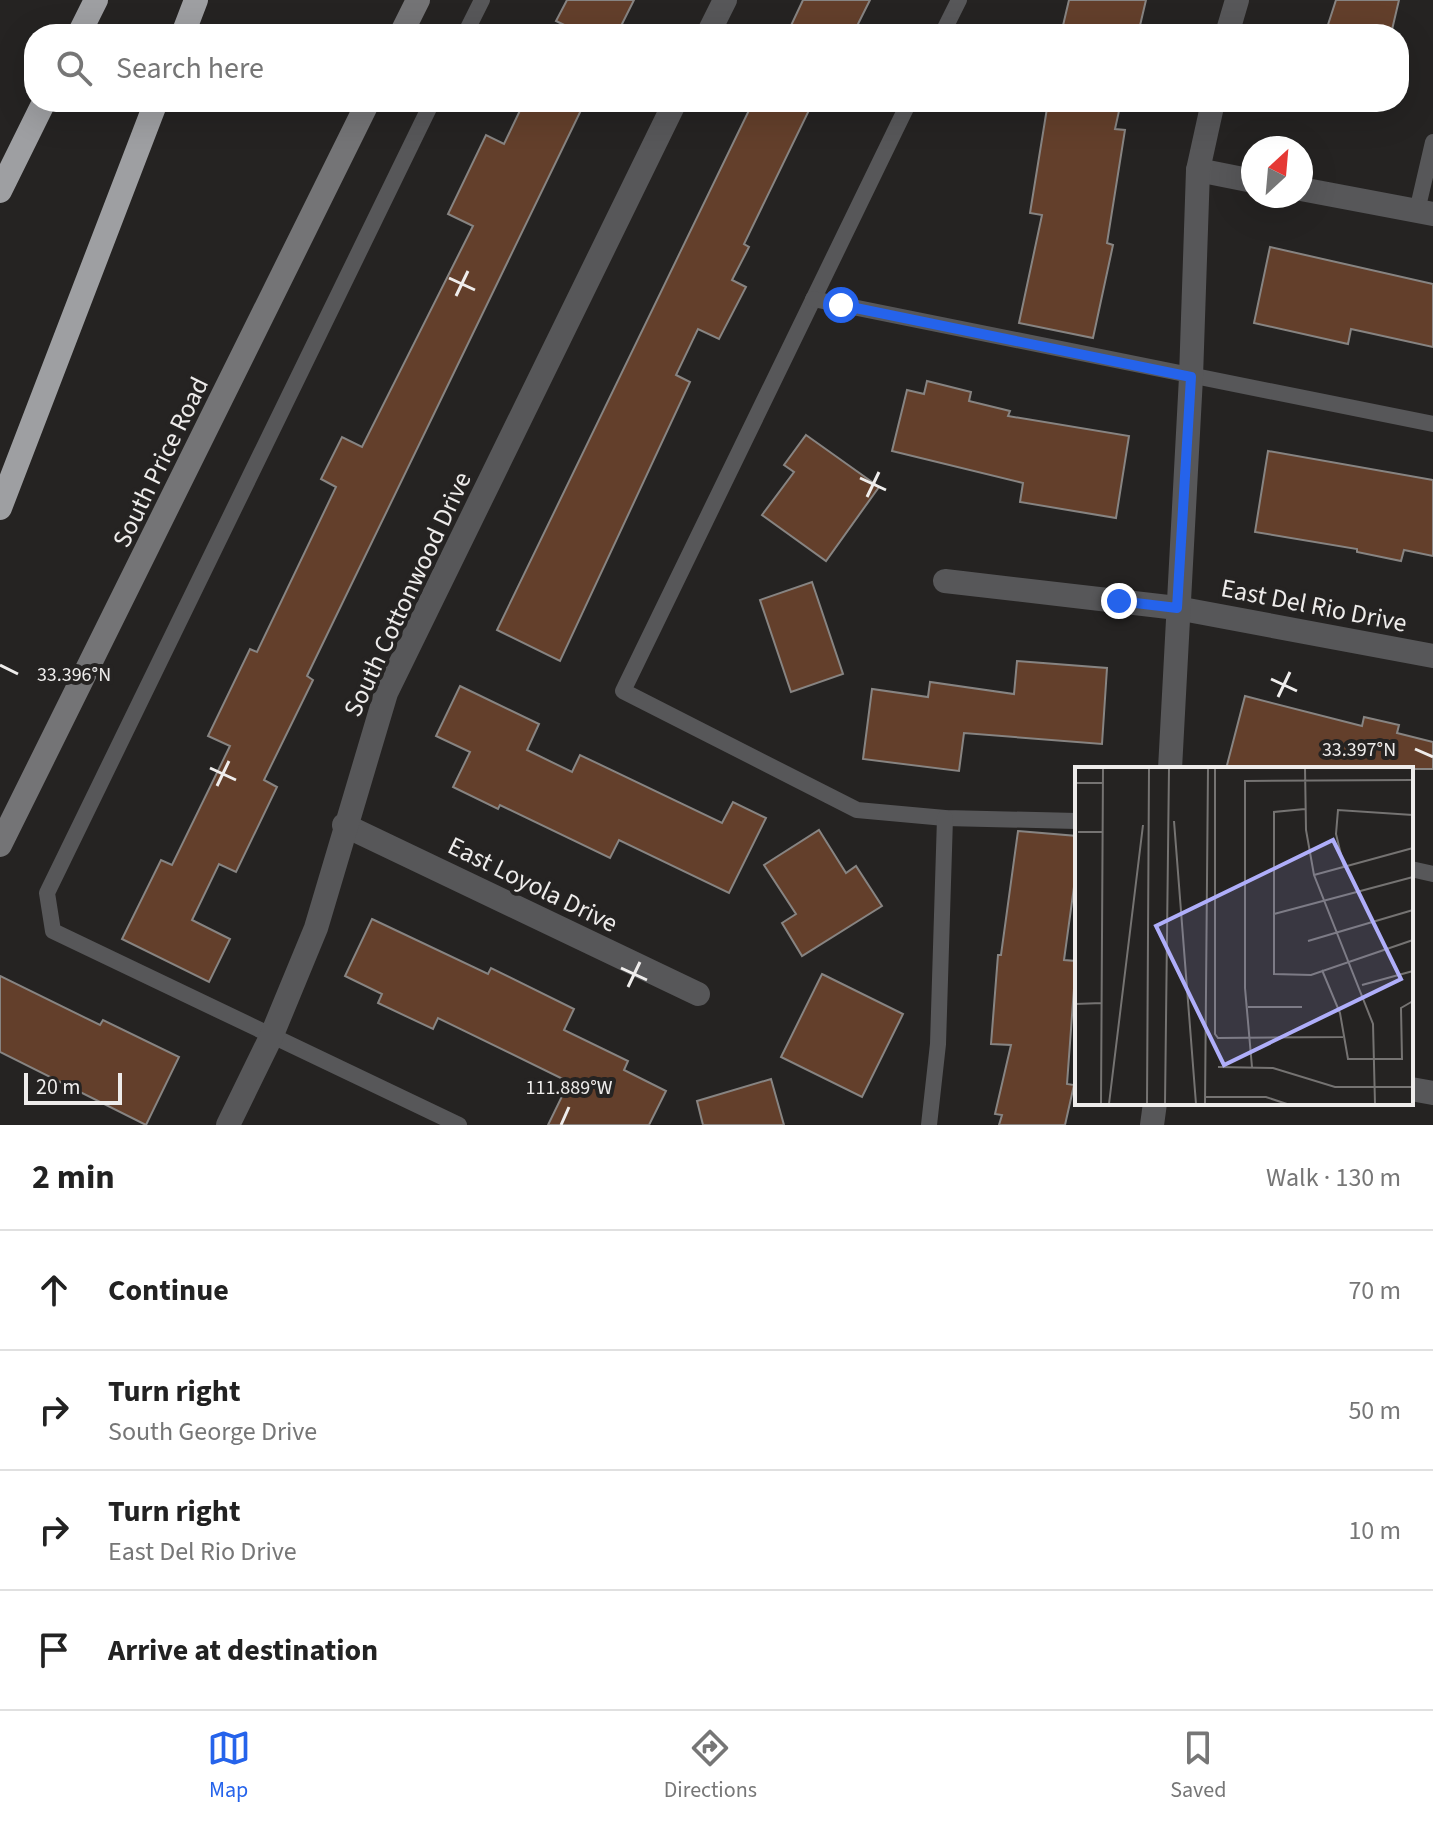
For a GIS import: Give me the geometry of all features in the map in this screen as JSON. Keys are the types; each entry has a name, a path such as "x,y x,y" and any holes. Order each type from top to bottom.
{"highway":[{"path":"84,24 96,0"},
{"path":"187,24 196,0"},
{"path":"0,191 39,112"},
{"path":"0,508 152,112"}],"main road":[{"path":"406,24 418,0"},
{"name":"South Price Road","path":"0,845 363,112"}],"street":[{"path":"713,24 725,0"},
{"path":"1230,24 1237,0"},
{"name":"South Cottonwood Drive","path":"228,1125 271,1037 316,928 344,825 386,693 670,112"},
{"path":"1170,767 1191,377 1198,170 1211,112"},
{"path":"1198,170 1241,179"},
{"path":"1313,191 1425,212"},
{"name":"East Del Rio Drive","path":"945,581 1177,608 1433,656"},
{"name":"East Loyola Drive","path":"344,825 698,994"},
{"path":"1413,1089 1433,1093"},
{"path":"1152,1125 1155,1105"}],"lane":[{"path":"470,24 482,0"},
{"path":"947,24 959,0"},
{"path":"427,112 47,893 53,931 459,1125"},
{"path":"904,112 623,691 857,810 945,818 1075,821"},
{"path":"1425,212 1433,142"},
{"path":"813,299 1433,424"},
{"path":"929,1125 938,1044 945,818"},
{"path":"1413,869 1433,874"}],"building":[{"path":"567,0 634,0 622,24 562,24 556,21"},
{"path":"803,0 870,0 858,24 792,24"},
{"path":"1069,0 1146,0 1140,24 1063,24"},
{"path":"1336,0 1399,0 1393,24 1328,24"},
{"path":"519,112 580,112 307,676 313,680 264,780 277,787 236,872 219,864 192,920 230,939 209,982 122,939 161,860 172,865 230,746 208,736 250,649 257,652 336,487 321,479 342,437 362,447 473,226 448,214 486,135 504,144"},
{"path":"748,112 808,112 744,244 749,247 732,280 746,287 719,339 698,329 676,375 690,382 560,661 497,630"},
{"path":"1046,112 1119,112 1115,129 1125,130 1107,243 1113,245 1093,338 1019,323 1042,215 1030,213"},
{"path":"1270,247 1433,284 1433,347 1351,329 1348,344 1254,323"},
{"path":"927,381 971,392 969,401 1010,411 1008,416 1129,436 1116,518 1020,502 1023,483 892,451 907,390 924,394"},
{"path":"806,435 879,487 826,561 762,515 794,472 784,465"},
{"path":"1268,451 1433,480 1433,556 1404,550 1401,561 1357,552 1357,549 1255,532"},
{"path":"812,582 843,674 791,692 760,600"},
{"path":"1017,661 1107,668 1102,744 964,733 959,771 863,759 872,689 928,697 930,682 1014,694"},
{"path":"460,686 539,724 527,750 572,772 580,755 722,823 733,802 766,818 729,893 619,840 610,858 500,805 498,809 453,787 470,752 436,736"},
{"path":"1245,696 1362,726 1364,717 1399,725 1397,733 1433,742 1433,769 1227,767"},
{"path":"819,830 846,873 856,866 882,906 802,956 782,923 796,914 764,865"},
{"path":"1018,831 1075,836 1075,880 1064,960 1075,961 1067,1084 1074,1085 1065,1125 999,1125 1002,1115 995,1114 1011,1045 991,1044 998,955 1001,955"},
{"path":"372,919 488,974 491,968 574,1009 564,1030 628,1061 624,1070 666,1091 649,1125 548,1125 569,1082 438,1018 433,1029 378,1003 382,994 345,976"},
{"path":"822,974 903,1014 862,1097 781,1057"},
{"path":"0,976 100,1025 103,1020 179,1057 146,1125 0,1052"},
{"path":"771,1079 784,1125 703,1125 697,1101"}],"route":[{"path":"841,305 1191,377 1177,608 1119,601"}]}
